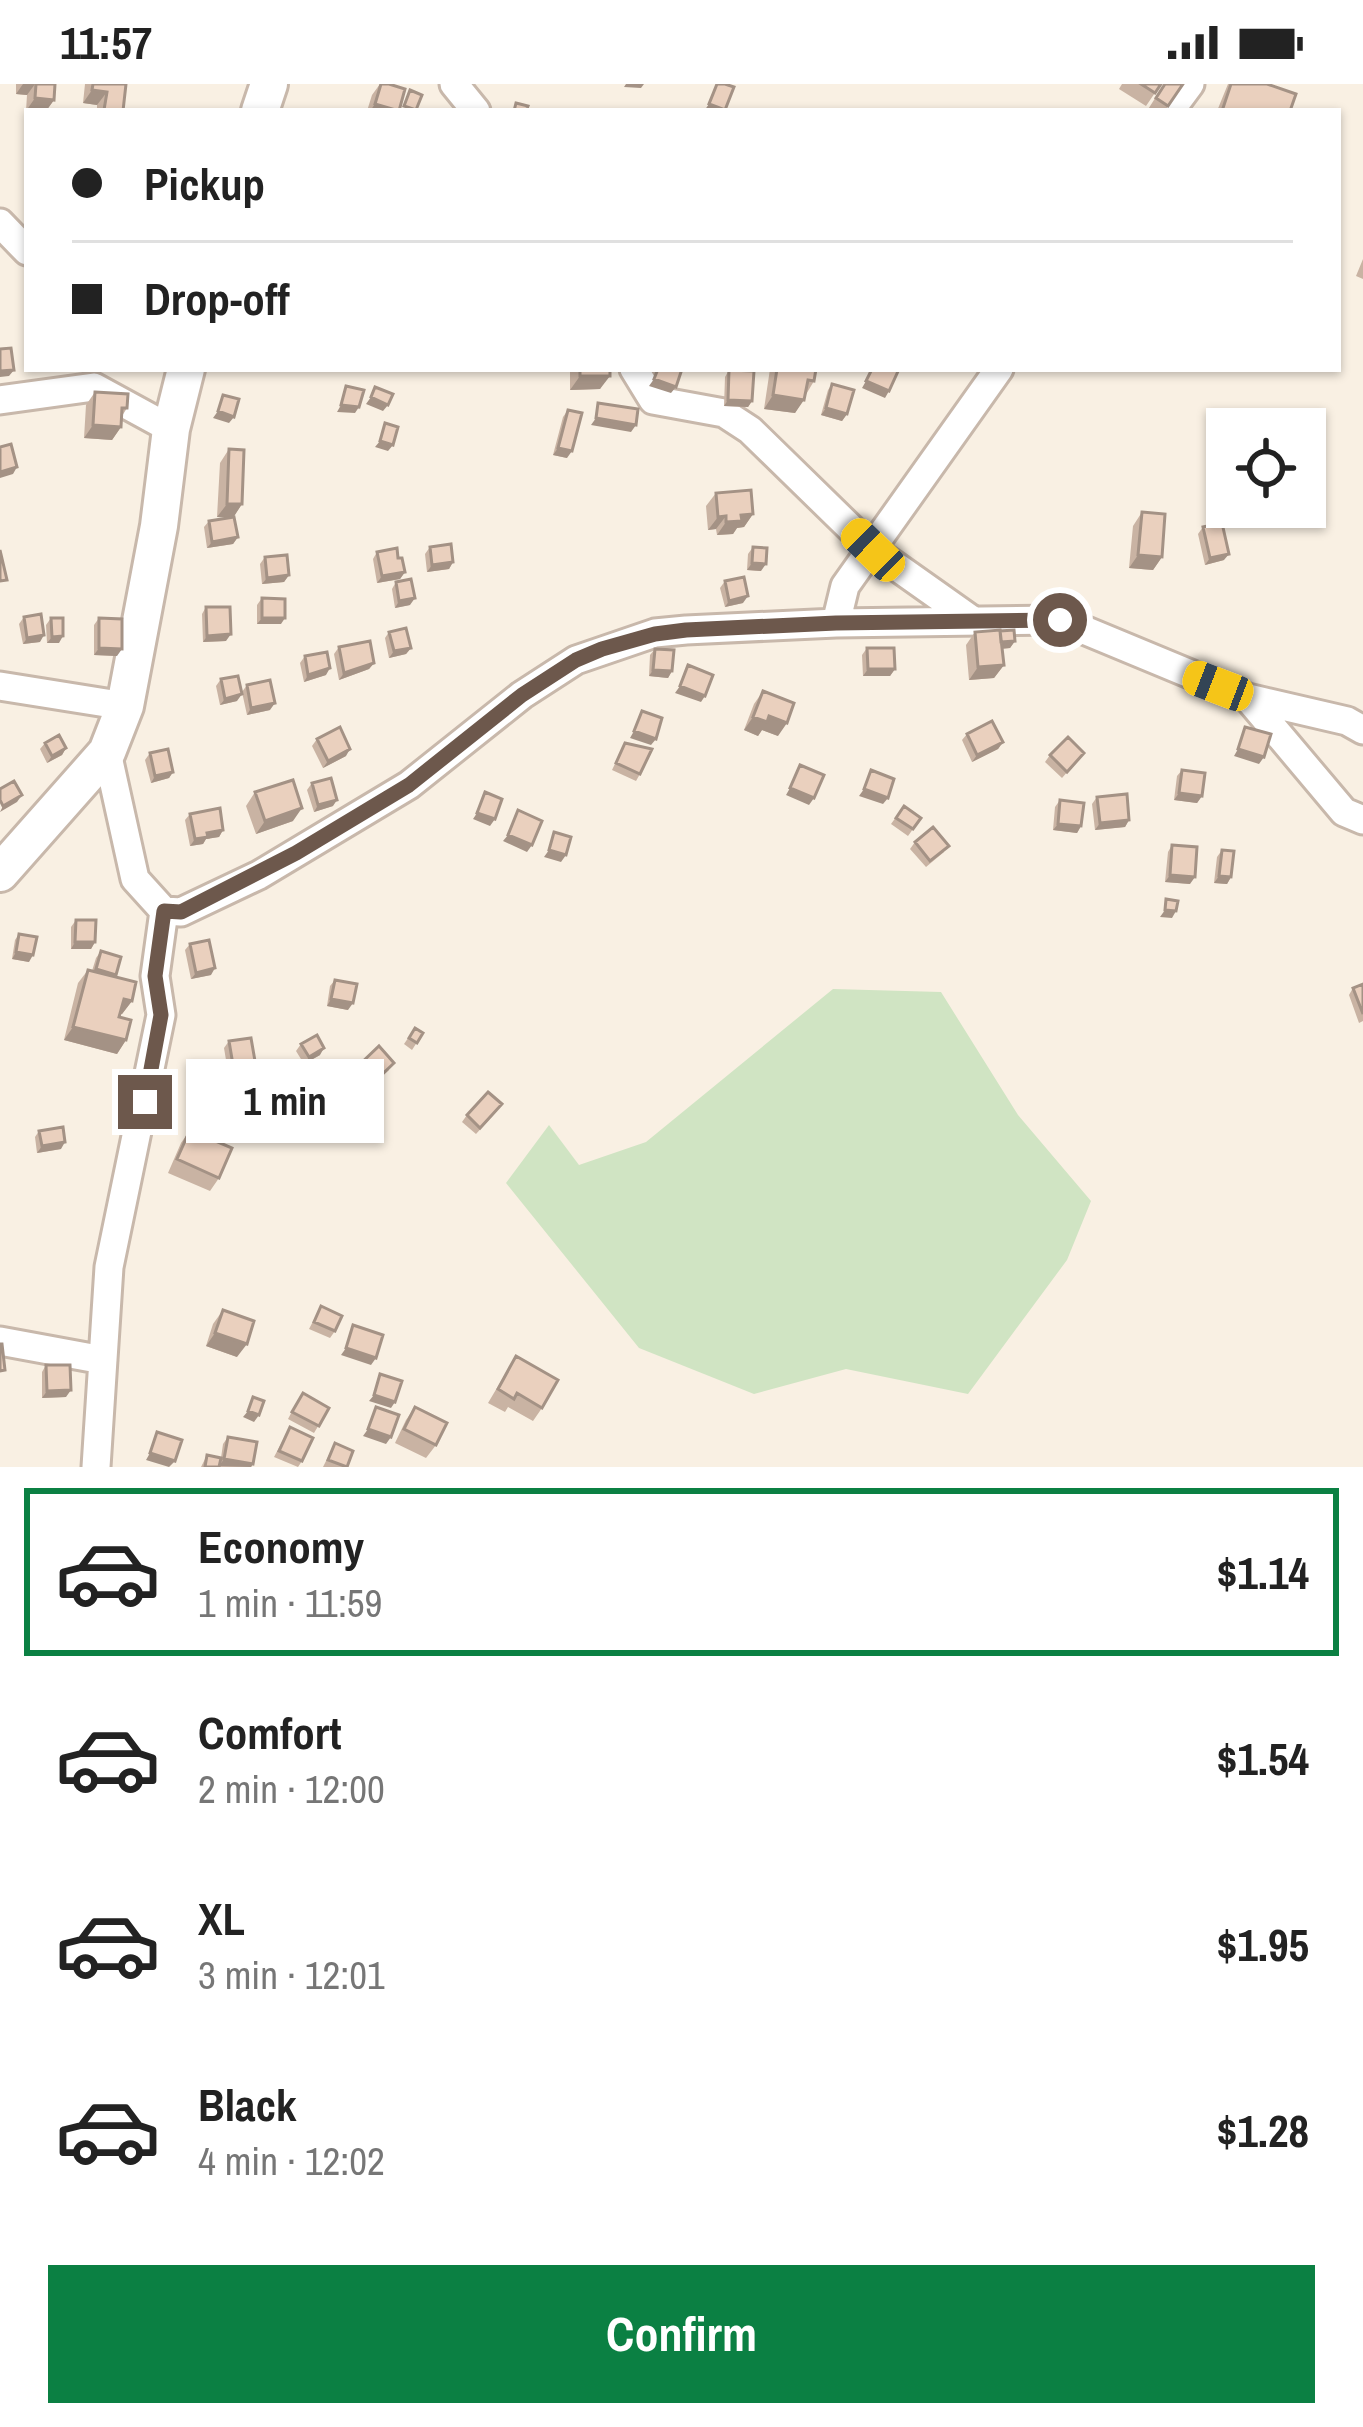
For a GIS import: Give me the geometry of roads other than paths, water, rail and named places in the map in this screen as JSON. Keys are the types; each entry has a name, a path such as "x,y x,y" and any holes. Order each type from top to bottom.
{"street":[{"path":"454,84 474,108"},
{"path":"0,223 24,248"},
{"path":"0,873 107,752 125,706 156,546 170,429 185,372"},
{"path":"636,372 652,400 724,413 750,430 873,550 972,620"},
{"path":"836,623 845,586 997,372"},
{"path":"0,400 30,381 94,387 170,429"},
{"path":"107,752 135,879 164,911 181,912 259,875 409,785 522,695 589,654 655,634 836,623 1060,620 1248,698 1347,721 1363,730"},
{"path":"0,686 125,706"},
{"path":"1248,698 1344,812 1363,820"},
{"path":"98,1466 109,1267 161,1015 155,976 164,911"},
{"path":"0,1340 103,1360"}]}
